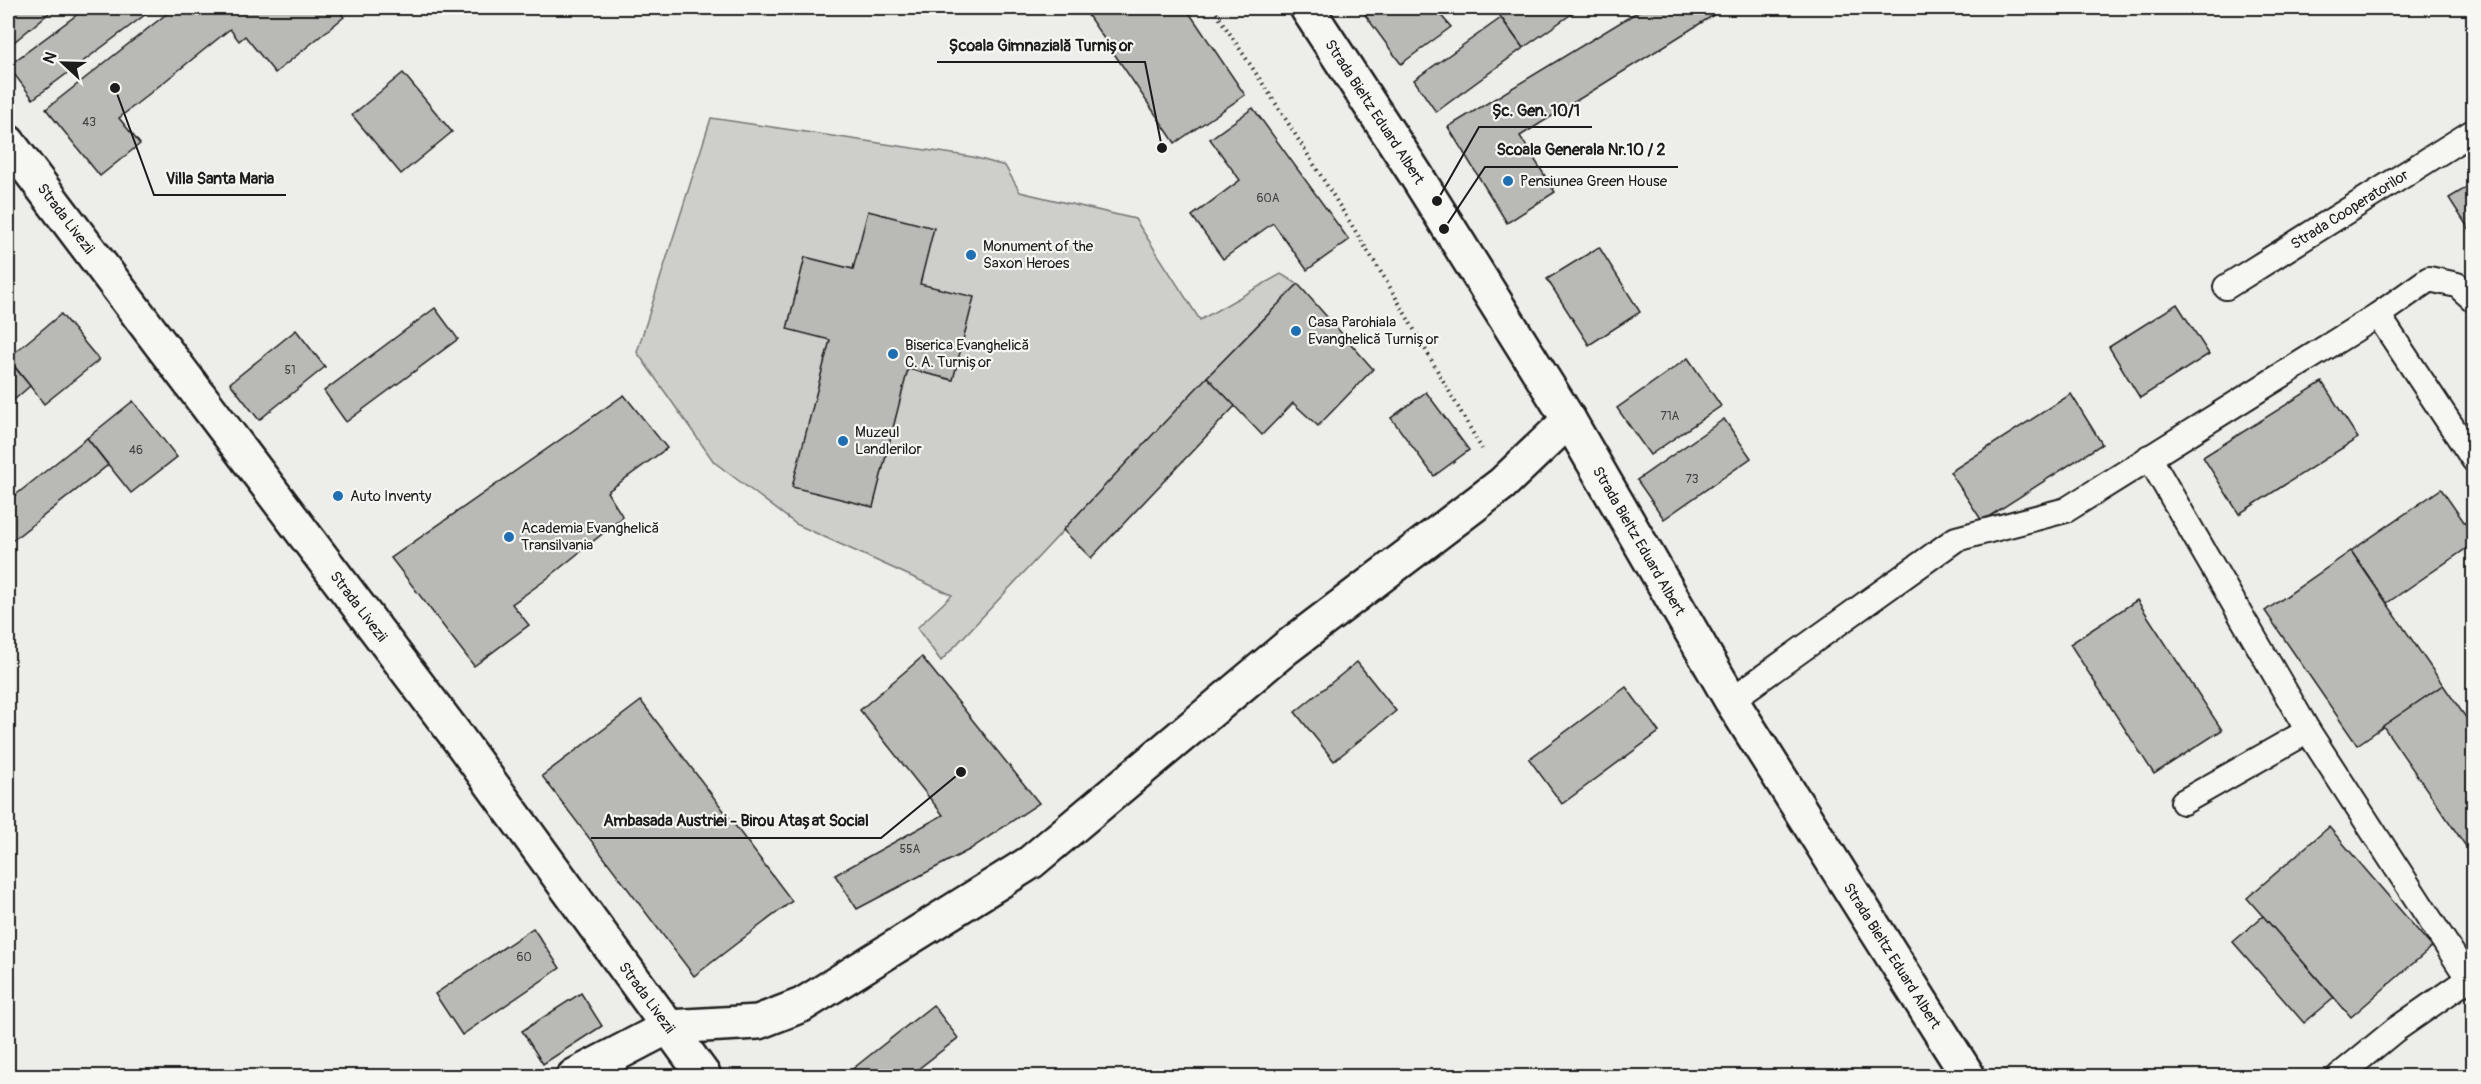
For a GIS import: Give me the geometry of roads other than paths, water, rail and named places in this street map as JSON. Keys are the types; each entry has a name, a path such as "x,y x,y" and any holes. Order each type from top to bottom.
{"street":[{"name":"Strada Bieltz Eduard Albert","path":"1307,8 1408,162 1569,420 1731,700 1968,1077"},
{"name":"Strada Livezii","path":"8,142 454,734 704,1077"},
{"path":"574,1077 668,1027 758,1022 802,1005 1031,862 1287,648 1502,484 1569,420"}],"lane":[{"name":"Strada Cooperatorilor","path":"2226,287 2474,131"},
{"path":"1731,700 1956,539 2066,510 2378,315 2429,279 2457,285 2474,300"},
{"path":"2378,315 2474,460"},
{"path":"2149,457 2308,731 2471,976 2396,1030 2339,1077"},
{"path":"2183,802 2308,731"}],"place":[{"name":"Villa Santa Maria","path":"115,88"},
{"name":"Școala Gimnazială Turnișor","path":"1162,148"},
{"name":"Pensiunea Green House","path":"1508,181"},
{"name":"Șc. Gen. 10/1","path":"1437,201"},
{"name":"Scoala Generala Nr.10 / 2","path":"1444,229"},
{"name":"Monument of the Saxon Heroes","path":"971,255"},
{"name":"Casa Parohiala Evanghelică Turnișor","path":"1296,331"},
{"name":"Biserica Evanghelică C. A. Turnișor","path":"893,354"},
{"name":"Muzeul Landlerilor","path":"843,441"},
{"name":"Auto Inventy","path":"338,496"},
{"name":"Academia Evanghelică Transilvania","path":"509,537"},
{"name":"Ambasada Austriei - Birou Atașat Social","path":"961,772"}]}
